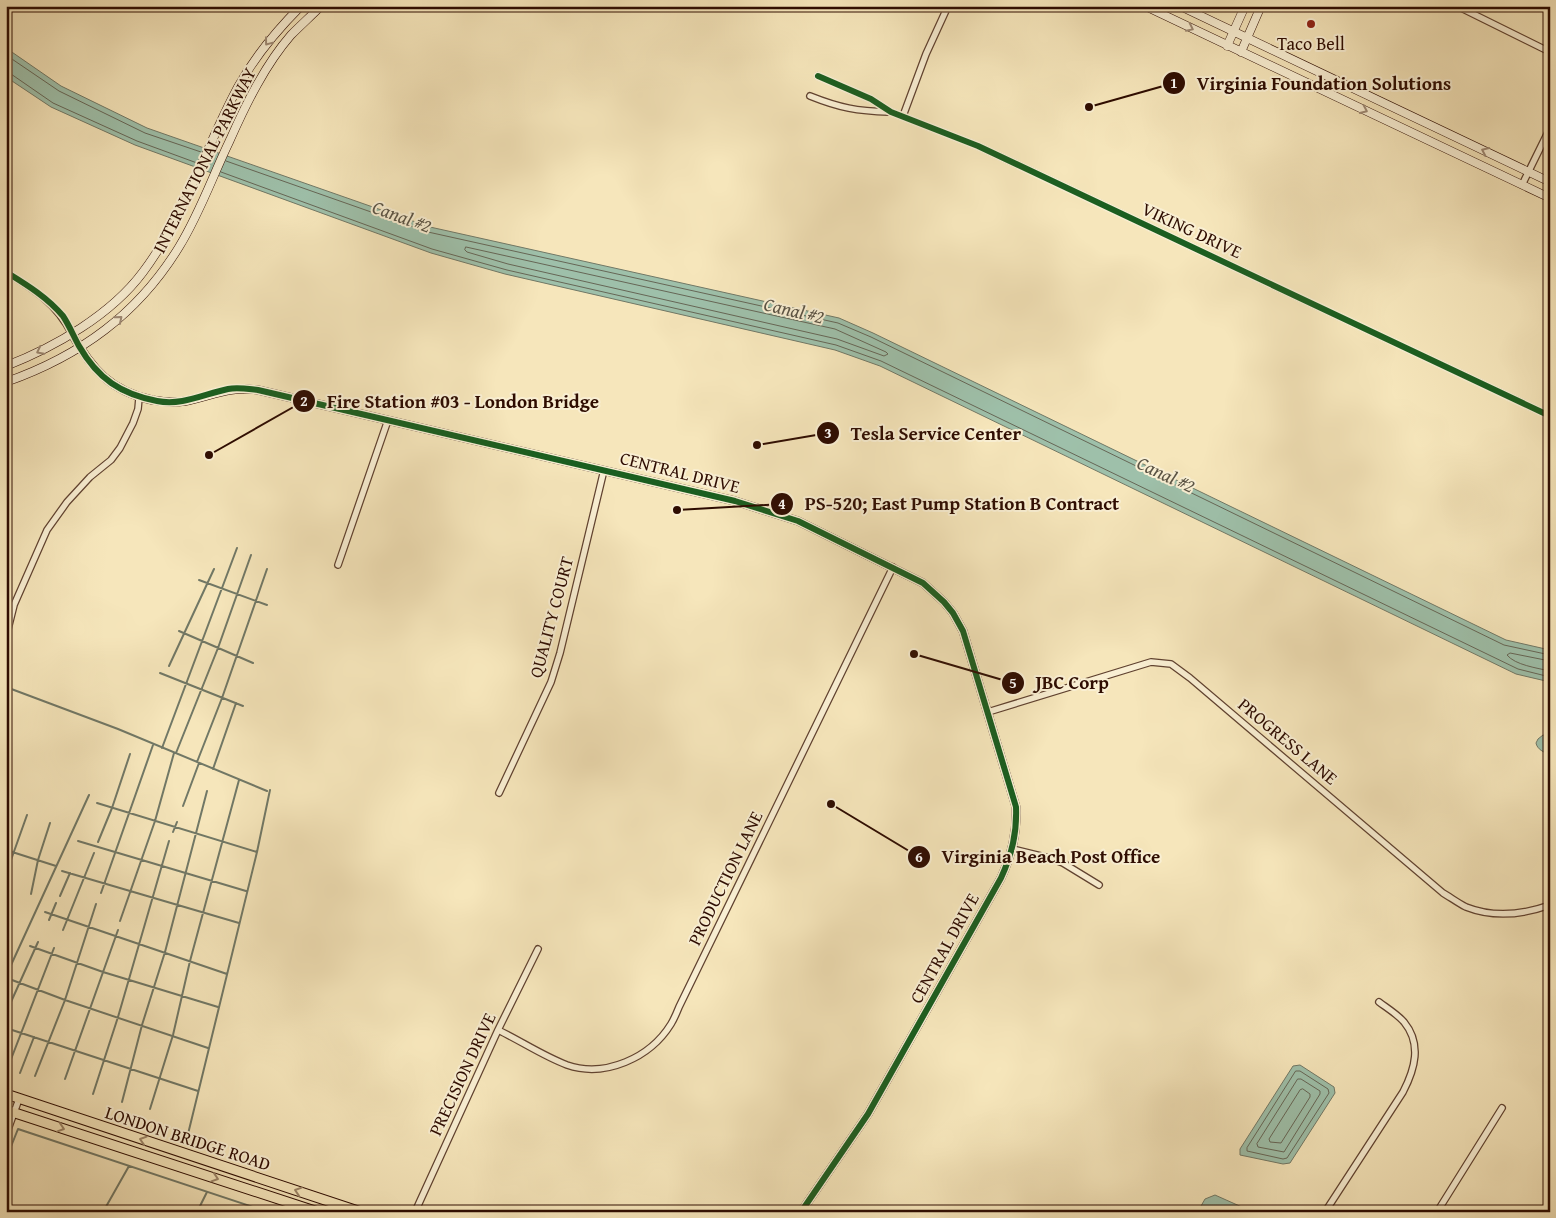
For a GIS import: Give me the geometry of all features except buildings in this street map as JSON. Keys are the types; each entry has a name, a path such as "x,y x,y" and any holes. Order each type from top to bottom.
{"main road":[{"name":"INTERNATIONAL PARKWAY","path":"6,366 29,357 84,327 115,301 143,273 170,229 238,87 254,60 278,29 301,6"},
{"name":"INTERNATIONAL PARKWAY","path":"6,382 38,369 80,348 128,311 160,274 179,247 256,88 291,36 321,6"},
{"path":"1145,6 1550,198"},
{"path":"1180,6 1550,182"},
{"path":"1227,46 1245,6"},
{"path":"1241,52 1261,6"},
{"name":"CENTRAL DRIVE","path":"72,334 100,374 120,390 139,398 172,402 194,399 228,389 242,388 604,470 766,510 798,521 923,583 953,613 964,631 1016,807 1017,822 1013,849 1000,878 868,1114 801,1212"},
{"name":"LONDON BRIDGE ROAD","path":"6,1094 360,1212"},
{"name":"LONDON BRIDGE ROAD","path":"10,1111 318,1212"}],"street":[{"path":"903,116 926,54 948,6"},
{"path":"1457,6 1550,52"},
{"name":"VIKING DRIVE","path":"818,76 871,100 891,112 978,146 1550,416"},
{"name":"VIKING DRIVE","path":"810,96 857,111 891,112"},
{"path":"1522,185 1550,128"},
{"path":"6,272 48,300 64,318 72,334"},
{"path":"6,637 14,605 47,530 67,502 90,477 111,460 120,448 133,423 138,409 139,398"},
{"path":"338,565 388,420"},
{"name":"QUALITY COURT","path":"499,793 551,682 560,653 604,470"},
{"name":"PRODUCTION LANE","path":"498,1030 567,1064 589,1069 611,1068 624,1064 643,1052 662,1036 678,1009 893,567"},
{"name":"PROGRESS LANE","path":"988,712 1152,662 1171,664 1194,681 1443,893 1466,906 1490,913 1512,915 1534,911 1550,905"},
{"path":"1013,849 1049,858 1099,884"},
{"name":"PRECISION DRIVE","path":"414,1212 498,1030 538,949"},
{"path":"1325,1212 1403,1092 1411,1078 1416,1060 1410,1031 1403,1021 1379,1002"},
{"path":"6,1135 10,1111 19,1099"},
{"path":"1437,1212 1502,1108"}],"water":[{"name":"Canal #2","path":"6,48 61,86 147,128 430,227 839,318 1506,640 1550,650 1550,682 1516,674 880,366 835,350 505,274 431,253 135,145 51,107 6,77"},
{"path":"1543,735 1550,736 1550,754 1541,750 1536,743"},
{"path":"1300,1065 1334,1087 1335,1093 1290,1163 1283,1164 1240,1155 1240,1149 1293,1066"},
{"path":"1215,1195 1253,1212 1203,1212 1201,1206 1205,1199"}],"waterway":[{"path":"162,748 237,548"},
{"path":"176,753 218,648 251,555"},
{"path":"169,666 214,569"},
{"path":"197,762 222,698 267,569"},
{"path":"199,580 267,605"},
{"path":"179,631 253,663"},
{"path":"160,673 243,706"},
{"path":"6,687 118,729 267,791"},
{"path":"213,769 236,703"},
{"path":"101,893 153,745"},
{"path":"120,921 155,821 174,753"},
{"path":"98,842 112,808 130,754"},
{"path":"183,806 199,763"},
{"path":"150,1109 173,1035 190,961 239,780"},
{"path":"97,803 257,852 270,790"},
{"path":"122,1102 142,1025 165,952 207,791"},
{"path":"6,976 89,795"},
{"path":"6,874 27,815"},
{"path":"173,832 177,822"},
{"path":"31,894 38,860 50,823"},
{"path":"78,841 246,891"},
{"path":"93,1094 118,1017 169,841"},
{"path":"6,850 56,866"},
{"path":"188,1134 257,852"},
{"path":"63,930 94,853"},
{"path":"62,871 239,923"},
{"path":"60,896 70,873"},
{"path":"49,920 56,903"},
{"path":"35,1076 65,1000 96,904"},
{"path":"45,912 227,974"},
{"path":"65,1079 118,930"},
{"path":"6,1013 38,942"},
{"path":"30,946 103,972 218,1007"},
{"path":"8,1067 54,948"},
{"path":"12,980 65,1000 208,1048"},
{"path":"6,1028 198,1091"},
{"path":"20,1073 34,1037"},
{"path":"6,1159 18,1129 268,1212"},
{"path":"103,1212 129,1166"},
{"path":"197,1212 207,1192"}],"cycle path":[{"path":"818,76 871,99 891,112 978,146 1550,416"},
{"path":"6,272 57,309 94,368 112,383 132,394 157,401 175,402 232,388 258,390 735,501 798,521 923,583 944,602 963,631 1016,807 1016,826 1013,843 1001,878 868,1114 801,1212"}],"place":[{"name":"Taco Bell","path":"1311,24"},
{"name":"Virginia Foundation Solutions","path":"1089,107"},
{"name":"Tesla Service Center","path":"757,445"},
{"name":"Fire Station #03 - London Bridge","path":"209,455"},
{"name":"PS-520; East Pump Station B Contract","path":"677,510"},
{"name":"JBC Corp","path":"914,654"},
{"name":"Virginia Beach Post Office","path":"831,804"}]}
